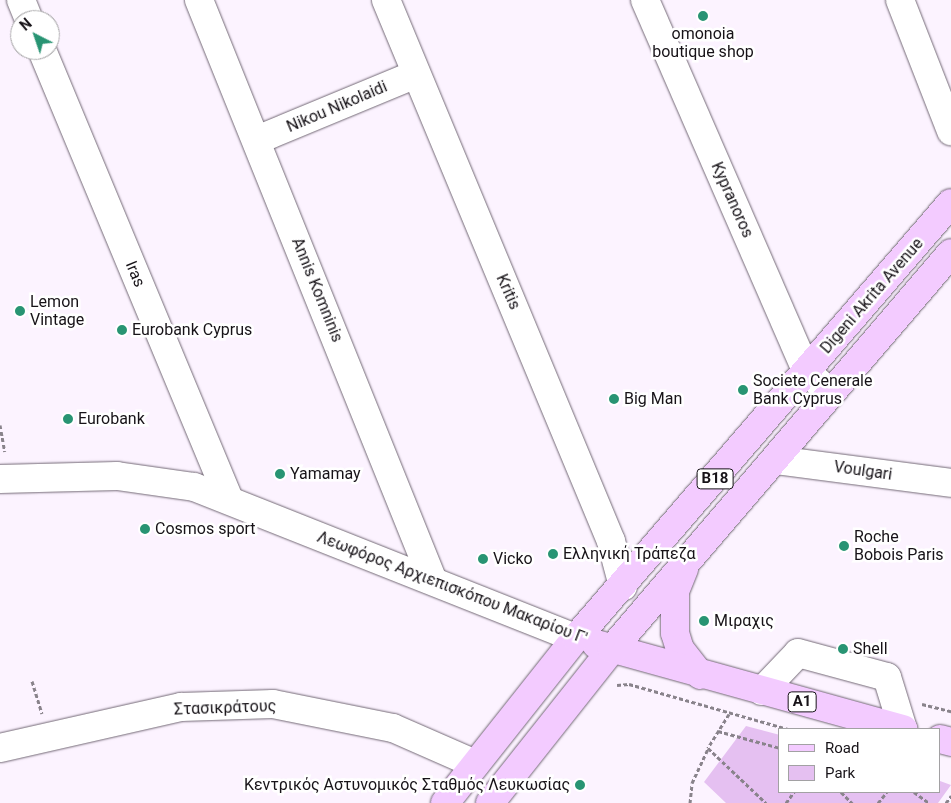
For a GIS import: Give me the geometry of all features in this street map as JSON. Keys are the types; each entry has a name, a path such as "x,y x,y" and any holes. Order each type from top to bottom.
{"main road":[{"name":"Digeni Akrita Avenue","path":"576,638 623,586 951,203"},
{"name":"Digeni Akrita Avenue","path":"612,649 693,552 775,460 951,253"},
{"path":"693,552 675,591 675,633 680,650 700,675"},
{"name":"Λεωφόρος Αρχιεπισκόπου Μακαρίου Γ'","path":"576,638 700,675 899,728"},
{"name":"B18","path":"445,803 576,638"},
{"name":"B18","path":"490,803 612,649"}],"street":[{"name":"Annis Komninis","path":"199,0 433,581"},
{"name":"Kritis","path":"386,0 611,541 623,586"},
{"name":"Kypranoros","path":"645,0 807,372 830,393"},
{"path":"900,0 950,126"},
{"name":"Iras","path":"46,60 225,490"},
{"name":"Nikou Nikolaidi","path":"257,140 416,74"},
{"name":"Voulgari","path":"775,460 951,484"},
{"name":"Λεωφόρος Αρχιεπισκόπου Μακαρίου Γ'","path":"3,468 140,477 225,490 433,581 576,638"},
{"path":"762,692 798,653 887,677 903,728"},
{"name":"Στασικράτους","path":"0,748 49,735 181,707 273,704 393,728 475,764"}],"path":[{"path":"0,426 3,468"},
{"path":"32,681 49,735"},
{"path":"629,684 729,714 784,728"},
{"path":"690,803 692,783 708,748 729,714"},
{"path":"718,731 778,747"},
{"path":"708,748 766,803"},
{"path":"842,793 852,803"},
{"path":"878,803 886,793"},
{"path":"915,793 929,803"},
{"path":"946,803 951,796"}],"green space":[{"path":"746,726 778,734 778,793 941,793 941,781 951,785 938,803 726,803 704,782"}],"place":[{"name":"omonoia boutique shop","path":"703,16"},
{"name":"Lemon Vintage","path":"20,311"},
{"name":"Eurobank Cyprus","path":"122,330"},
{"name":"Societe Cenerale Bank Cyprus","path":"743,390"},
{"name":"Big Man","path":"614,399"},
{"name":"Eurobank","path":"68,419"},
{"name":"Yamamay","path":"280,474"},
{"name":"Cosmos sport","path":"145,529"},
{"name":"Roche Bobois Paris","path":"844,546"},
{"name":"Ελληνική Τράπεζα","path":"553,554"},
{"name":"Vicko","path":"483,559"},
{"name":"Μιραχις","path":"704,621"},
{"name":"Shell","path":"843,649"},
{"name":"Κεντρικός Αστυνομικός Σταθμός Λευκωσίας","path":"580,785"}]}
